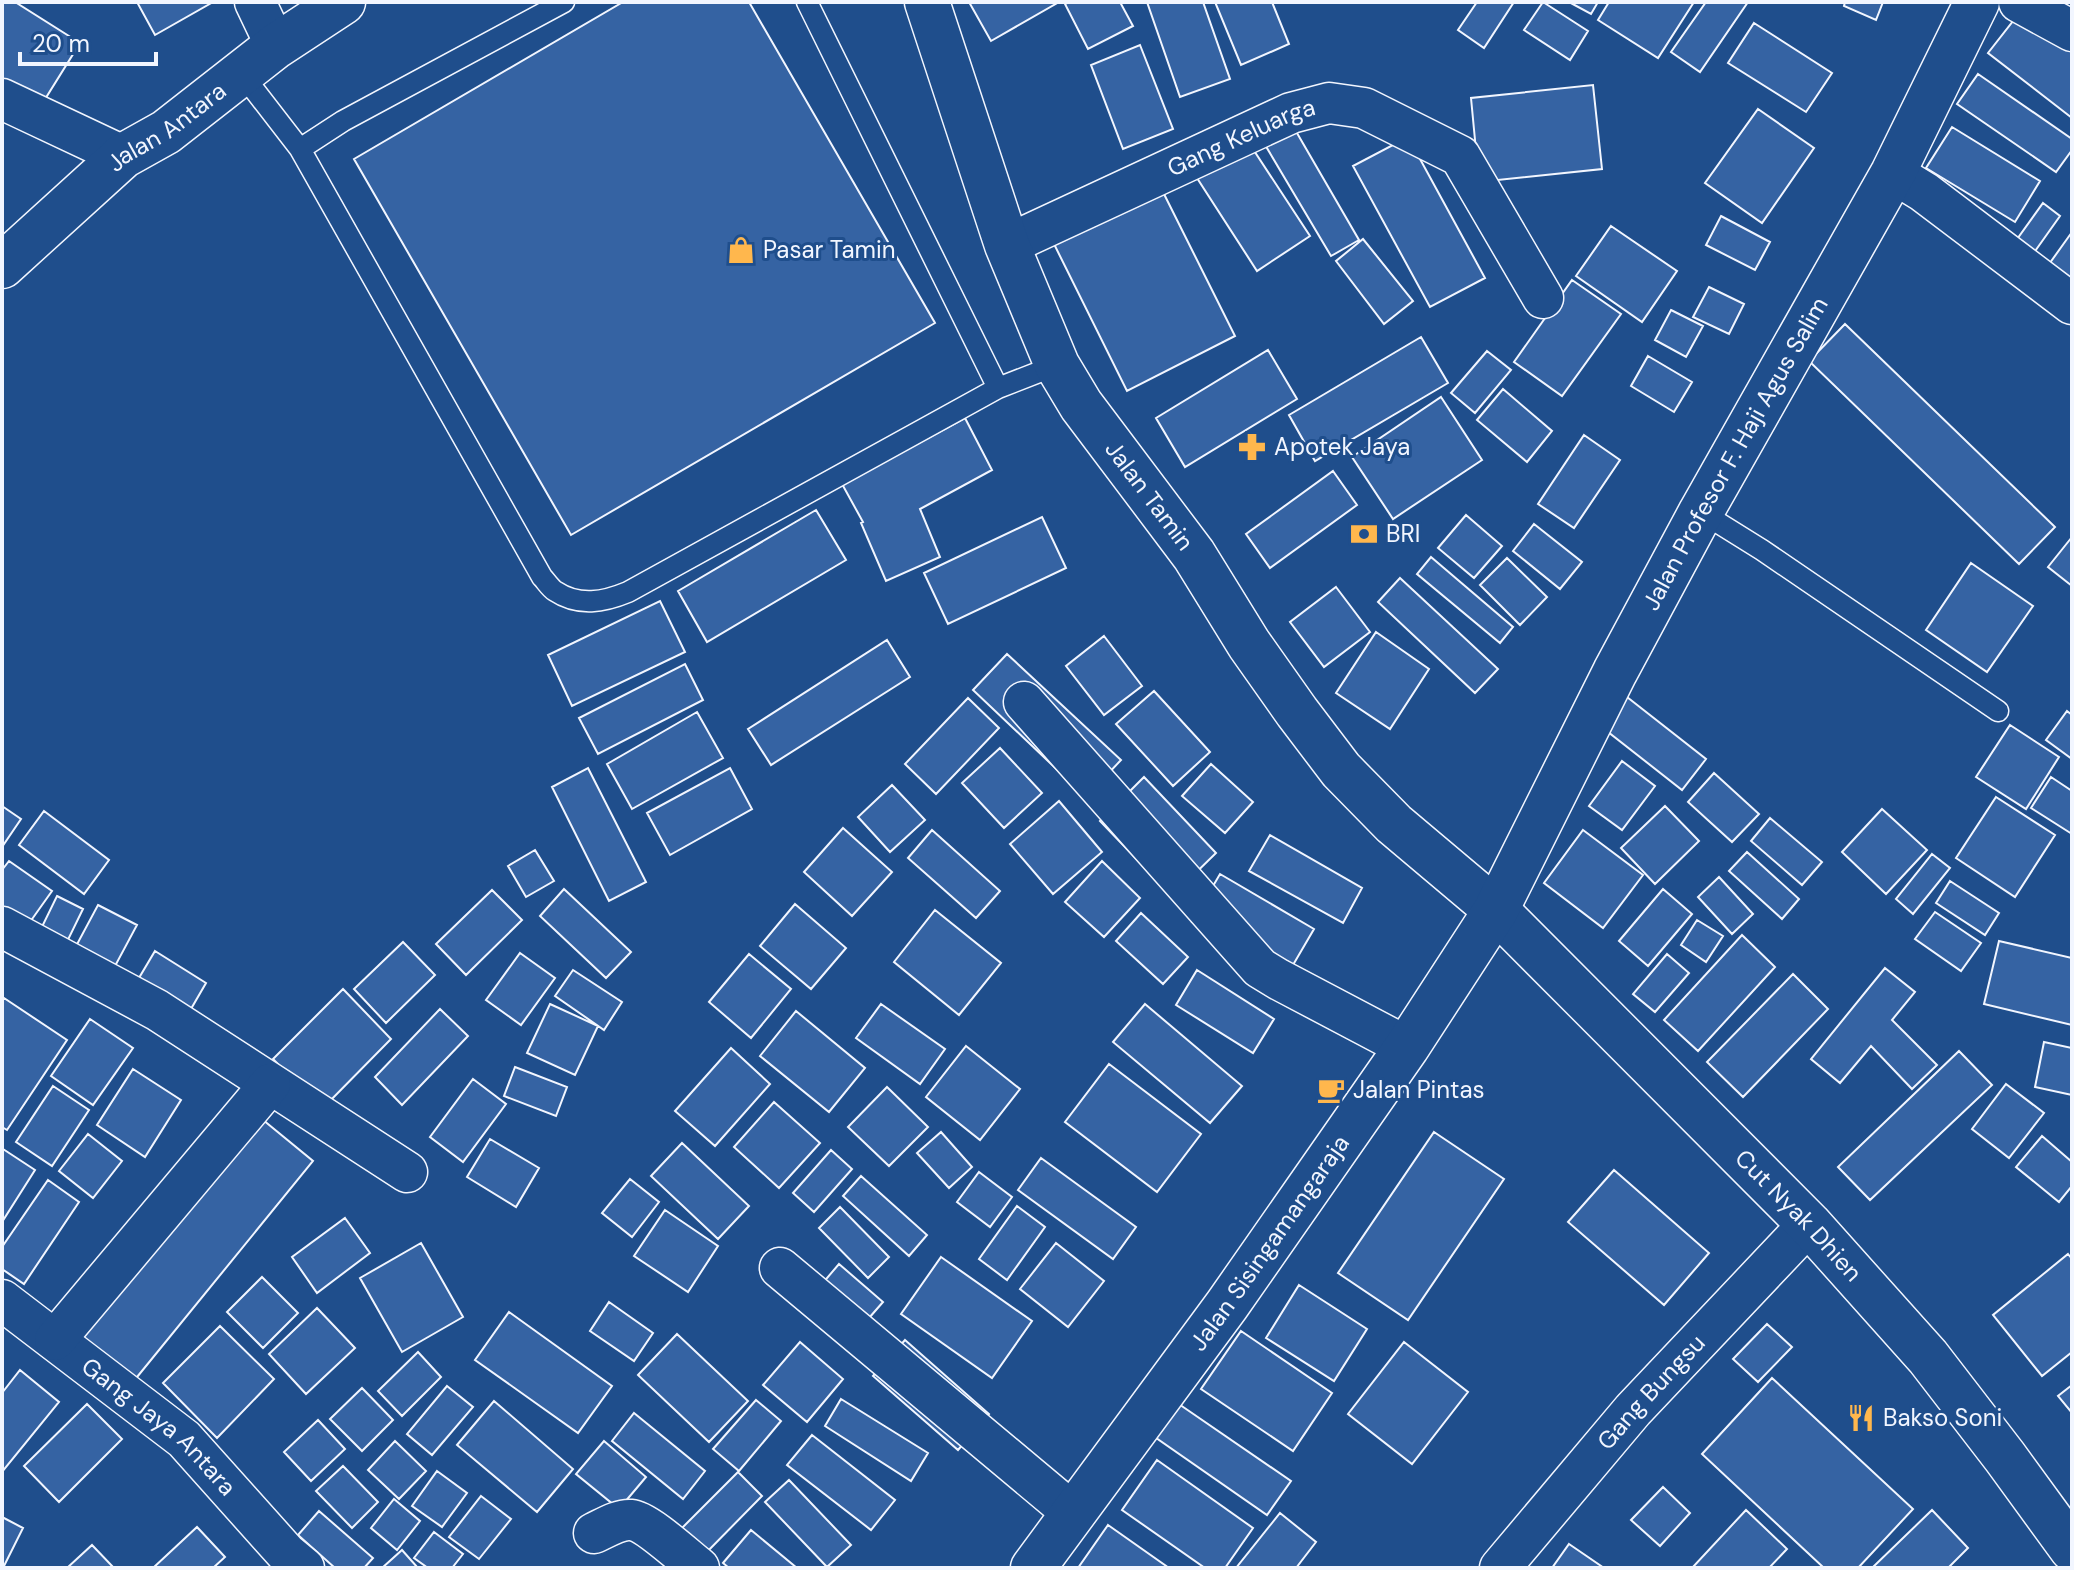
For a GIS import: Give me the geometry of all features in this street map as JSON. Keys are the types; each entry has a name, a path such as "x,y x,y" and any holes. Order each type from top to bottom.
{"main road":[{"name":"Jalan Antara","path":"2,266 123,156 166,132 276,46 343,2"},
{"name":"Jalan Tamin","path":"927,2 1007,245 1057,365 1081,405 1194,555 1249,644 1341,770 1394,824 1496,910"},
{"name":"Jalan Profesor F. Haji Agus Salim","path":"1496,910 1615,672 1701,512 1893,173 1977,2"},
{"name":"Jalan Sisingamangaraja","path":"1033,1568 1227,1305 1407,1047 1496,910"},
{"name":"Cut Nyak Dhien","path":"1496,910 1809,1224 1928,1357 2072,1549"}],"street":[{"path":"255,2 276,46"},
{"path":"2019,2 2072,31"},
{"path":"2,99 123,156"},
{"name":"Gang Keluarga","path":"1007,245 1291,113 1329,103 1364,108 1460,156 1543,298"},
{"path":"1893,173 1924,192 2072,304"},
{"path":"1024,702 1260,968 1407,1047"},
{"path":"2,927 157,1010 407,1172"},
{"path":"55,1340 270,1084"},
{"name":"Gang Bungsu","path":"1500,1568 1633,1410 1809,1224"},
{"path":"780,1268 1073,1513"},
{"name":"Gang Jaya Antara","path":"2,1300 184,1439 295,1560"},
{"path":"594,1533 631,1520 644,1525 699,1568"}],"lane":[{"path":"300,149 343,121 564,2"},
{"path":"807,2 998,388"},
{"path":"242,74 300,149 542,577 555,591 572,598 587,602 606,601 628,592 998,388 1057,365"},
{"path":"1701,512 1998,711"}],"building":[{"path":"2,2 15,2 80,43 37,112 2,89"},
{"path":"137,2 213,2 155,35"},
{"path":"623,2 749,2 935,323 571,535 354,159"},
{"path":"969,2 1059,2 991,41"},
{"path":"1120,2 1133,26 1088,49 1065,4"},
{"path":"1147,2 1203,2 1230,79 1180,97"},
{"path":"1215,2 1272,2 1289,44 1241,65"},
{"path":"1477,2 1514,2 1484,48 1458,30"},
{"path":"1543,2 1588,31 1570,60 1524,30"},
{"path":"1569,2 1598,2 1591,14"},
{"path":"1609,2 1694,2 1658,58 1598,20"},
{"path":"1706,2 1748,2 1700,72 1671,52"},
{"path":"1845,2 1883,2 1876,20 1844,6"},
{"path":"2021,11 2072,51 2072,118 1988,53"},
{"path":"1754,23 1832,73 1806,112 1728,63"},
{"path":"1140,45 1173,129 1123,149 1091,65"},
{"path":"1978,74 2072,139 2072,150 2056,172 1957,104"},
{"path":"1593,85 1602,169 1479,182 1471,98"},
{"path":"1758,109 1814,148 1762,223 1705,183"},
{"path":"1290,121 1359,240 1331,256 1261,138"},
{"path":"1952,127 2040,181 2015,222 1926,168"},
{"path":"1408,137 1485,278 1430,307 1353,166"},
{"path":"1249,143 1310,236 1257,271 1197,178"},
{"path":"1162,190 1235,336 1127,391 1054,244"},
{"path":"2043,203 2060,216 2028,261 2010,249"},
{"path":"1721,216 1770,242 1755,270 1706,245"},
{"path":"1611,226 1677,271 1642,322 1576,276"},
{"path":"2072,232 2072,285 2047,267"},
{"path":"1363,239 1413,301 1384,324 1336,261"},
{"path":"1572,280 1621,314 1562,396 1514,362"},
{"path":"1709,287 1744,304 1729,334 1693,317"},
{"path":"1671,310 1703,326 1686,357 1655,340"},
{"path":"1845,324 2055,527 2019,564 1809,361"},
{"path":"1421,337 1448,383 1315,461 1289,415"},
{"path":"1268,350 1297,399 1185,467 1156,418"},
{"path":"1487,351 1511,370 1475,413 1451,393"},
{"path":"1648,356 1692,382 1674,412 1631,386"},
{"path":"1503,389 1552,431 1527,462 1477,420"},
{"path":"1441,397 1482,460 1393,519 1352,457"},
{"path":"965,418 992,470 920,509 940,557 886,581 863,522 842,484"},
{"path":"1584,435 1620,460 1574,528 1538,504"},
{"path":"1333,471 1357,505 1270,568 1246,534"},
{"path":"816,510 846,560 707,642 678,591"},
{"path":"1466,515 1502,546 1474,578 1438,548"},
{"path":"1042,517 1066,568 948,624 924,573"},
{"path":"1534,524 1582,562 1560,589 1513,551"},
{"path":"2072,537 2072,586 2048,567"},
{"path":"1431,557 1513,627 1500,643 1417,574"},
{"path":"1507,558 1547,597 1520,625 1480,585"},
{"path":"1971,563 2033,606 1987,672 1926,630"},
{"path":"1400,578 1498,669 1475,693 1378,602"},
{"path":"1336,587 1370,632 1324,667 1290,622"},
{"path":"660,601 685,652 572,706 548,655"},
{"path":"1376,632 1429,669 1390,729 1336,693"},
{"path":"1104,636 1142,686 1104,715 1066,666"},
{"path":"887,640 910,677 771,765 748,729"},
{"path":"1007,654 1121,760 1086,797 973,690"},
{"path":"685,664 703,700 598,754 579,718"},
{"path":"1154,691 1210,752 1173,786 1116,724"},
{"path":"1627,697 1706,759 1682,790 1603,728"},
{"path":"968,698 999,728 936,794 905,764"},
{"path":"2067,711 2072,715 2072,759 2046,740"},
{"path":"697,712 723,758 632,809 607,764"},
{"path":"2010,725 2059,757 2026,809 1976,777"},
{"path":"1000,748 1042,793 1004,828 962,783"},
{"path":"1622,761 1655,786 1622,830 1589,806"},
{"path":"1211,764 1253,802 1225,833 1182,796"},
{"path":"588,768 646,882 609,901 552,787"},
{"path":"730,768 752,809 670,855 647,813"},
{"path":"1714,773 1759,814 1732,842 1688,802"},
{"path":"1144,777 1216,853 1172,896 1100,821"},
{"path":"2051,777 2072,791 2072,834 2031,808"},
{"path":"892,785 925,820 890,852 858,817"},
{"path":"1996,797 2055,835 2015,897 1956,858"},
{"path":"1059,801 1102,852 1053,894 1010,844"},
{"path":"2,806 21,819 2,847"},
{"path":"1665,806 1699,841 1655,884 1621,848"},
{"path":"1882,809 1927,850 1886,894 1842,852"},
{"path":"44,811 109,860 84,894 19,845"},
{"path":"1770,818 1822,862 1802,885 1751,841"},
{"path":"843,828 892,872 852,916 804,872"},
{"path":"932,830 1000,891 976,918 908,858"},
{"path":"1583,830 1643,875 1603,928 1544,883"},
{"path":"1270,835 1362,888 1343,923 1249,871"},
{"path":"535,850 554,881 526,897 508,866"},
{"path":"1747,852 1799,899 1782,919 1729,871"},
{"path":"1932,854 1950,868 1913,914 1896,899"},
{"path":"9,861 52,891 25,929 2,914 2,870"},
{"path":"1102,861 1140,898 1104,937 1065,902"},
{"path":"1220,874 1314,929 1286,977 1192,922"},
{"path":"1719,877 1753,914 1732,934 1698,897"},
{"path":"1950,881 1999,913 1985,935 1936,903"},
{"path":"564,889 631,952 606,978 540,916"},
{"path":"1663,889 1692,914 1648,966 1619,941"},
{"path":"492,890 522,920 466,975 436,944"},
{"path":"57,896 83,909 62,952 36,939"},
{"path":"795,904 846,948 811,989 760,946"},
{"path":"98,905 137,925 114,968 75,948"},
{"path":"935,910 1001,963 959,1015 894,962"},
{"path":"1935,912 1981,943 1961,971 1915,939"},
{"path":"1141,913 1188,957 1163,984 1116,941"},
{"path":"1697,920 1723,936 1706,962 1681,945"},
{"path":"1742,935 1775,967 1698,1051 1664,1020"},
{"path":"1999,941 2072,958 2072,1025 1984,1004"},
{"path":"403,942 435,975 386,1023 354,989"},
{"path":"155,951 206,983 188,1014 136,983"},
{"path":"520,953 555,978 521,1025 486,1000"},
{"path":"749,954 791,989 751,1038 709,1002"},
{"path":"1667,954 1689,973 1655,1012 1633,994"},
{"path":"1885,968 1915,992 1892,1020 1937,1065 1912,1089 1871,1046 1840,1083 1811,1059"},
{"path":"573,970 622,1002 604,1030 555,996"},
{"path":"1197,970 1274,1019 1253,1053 1176,1005"},
{"path":"1793,974 1828,1009 1743,1097 1707,1062"},
{"path":"343,989 391,1039 322,1109 273,1059"},
{"path":"4,998 67,1040 7,1130 2,1127"},
{"path":"550,1004 598,1026 575,1075 527,1053"},
{"path":"881,1004 945,1049 920,1084 856,1038"},
{"path":"1145,1004 1242,1086 1210,1123 1113,1042"},
{"path":"440,1009 468,1036 402,1105 375,1077"},
{"path":"796,1011 865,1068 829,1112 760,1056"},
{"path":"90,1019 133,1048 93,1105 51,1076"},
{"path":"2044,1042 2072,1048 2072,1095 2035,1087"},
{"path":"966,1046 1020,1089 980,1140 926,1097"},
{"path":"731,1048 770,1084 715,1146 675,1111"},
{"path":"1959,1051 1992,1085 1870,1200 1838,1167"},
{"path":"1109,1064 1201,1134 1157,1192 1065,1122"},
{"path":"515,1067 567,1087 556,1116 504,1096"},
{"path":"133,1069 181,1100 145,1157 97,1125"},
{"path":"473,1079 506,1104 463,1162 430,1137"},
{"path":"2006,1084 2044,1113 2009,1158 1972,1129"},
{"path":"53,1086 89,1110 52,1166 16,1142"},
{"path":"887,1087 928,1127 889,1166 848,1127"},
{"path":"774,1102 820,1143 779,1188 734,1147"},
{"path":"257,1115 313,1161 133,1382 77,1337"},
{"path":"941,1132 972,1167 949,1188 917,1153"},
{"path":"1434,1132 1504,1179 1408,1320 1338,1273"},
{"path":"88,1134 122,1161 93,1198 59,1171"},
{"path":"2042,1136 2072,1162 2072,1186 2059,1202 2016,1167"},
{"path":"490,1139 539,1168 516,1207 467,1177"},
{"path":"682,1143 749,1206 718,1239 651,1176"},
{"path":"831,1150 852,1169 814,1212 793,1193"},
{"path":"2,1151 35,1170 2,1222"},
{"path":"1041,1158 1136,1227 1113,1259 1018,1190"},
{"path":"1614,1170 1709,1253 1664,1305 1568,1222"},
{"path":"979,1172 1012,1197 990,1227 957,1202"},
{"path":"861,1176 927,1235 909,1256 843,1196"},
{"path":"630,1179 659,1202 632,1237 602,1213"},
{"path":"48,1180 79,1202 24,1284 2,1269 2,1247"},
{"path":"1017,1206 1045,1227 1007,1280 979,1259"},
{"path":"840,1207 889,1257 868,1278 819,1228"},
{"path":"665,1210 718,1246 688,1292 634,1256"},
{"path":"345,1218 370,1253 317,1293 292,1257"},
{"path":"421,1243 463,1317 402,1352 360,1278"},
{"path":"1056,1243 1104,1281 1068,1327 1020,1289"},
{"path":"2068,1254 2072,1259 2072,1352 2042,1376 1993,1315"},
{"path":"941,1257 1032,1321 992,1378 901,1314"},
{"path":"839,1264 883,1302 848,1342 804,1305"},
{"path":"262,1277 298,1313 263,1348 227,1312"},
{"path":"1299,1285 1367,1329 1334,1381 1266,1338"},
{"path":"609,1302 653,1333 634,1361 590,1331"},
{"path":"317,1308 355,1348 306,1394 269,1354"},
{"path":"509,1312 612,1386 578,1433 475,1360"},
{"path":"1767,1324 1792,1347 1758,1382 1733,1359"},
{"path":"220,1326 274,1379 217,1438 163,1383"},
{"path":"1241,1331 1332,1393 1293,1451 1201,1389"},
{"path":"677,1334 748,1401 709,1442 638,1375"},
{"path":"905,1340 989,1414 958,1450 873,1376"},
{"path":"800,1342 843,1379 807,1422 763,1385"},
{"path":"1404,1342 1468,1392 1412,1464 1348,1414"},
{"path":"418,1352 441,1377 402,1416 378,1391"},
{"path":"20,1370 59,1402 2,1472 2,1393"},
{"path":"1772,1378 1913,1509 1858,1568 1824,1568 1702,1454"},
{"path":"2072,1385 2072,1413 2058,1396"},
{"path":"447,1386 473,1407 432,1455 407,1434"},
{"path":"362,1388 393,1420 362,1451 330,1419"},
{"path":"841,1399 928,1453 911,1481 825,1426"},
{"path":"756,1400 781,1421 739,1471 713,1449"},
{"path":"1173,1400 1291,1481 1267,1515 1149,1433"},
{"path":"494,1401 573,1469 537,1512 457,1445"},
{"path":"87,1404 122,1439 59,1502 24,1466"},
{"path":"634,1413 705,1471 683,1499 612,1441"},
{"path":"318,1420 345,1449 311,1481 284,1452"},
{"path":"812,1435 895,1500 871,1530 787,1465"},
{"path":"395,1441 426,1471 399,1499 368,1470"},
{"path":"604,1441 646,1477 619,1509 576,1474"},
{"path":"1157,1460 1253,1528 1225,1568 1205,1568 1122,1510"},
{"path":"343,1466 378,1502 352,1528 316,1491"},
{"path":"437,1471 467,1493 442,1527 412,1506"},
{"path":"738,1472 762,1496 699,1560 674,1536"},
{"path":"789,1480 851,1545 827,1567 765,1502"},
{"path":"1663,1487 1690,1513 1660,1546 1631,1520"},
{"path":"481,1496 511,1519 479,1559 449,1537"},
{"path":"394,1499 420,1521 397,1550 371,1528"},
{"path":"1746,1510 1787,1549 1769,1568 1692,1568"},
{"path":"1932,1510 1968,1548 1948,1568 1872,1568"},
{"path":"319,1511 373,1558 364,1568 335,1568 298,1535"},
{"path":"1280,1513 1316,1542 1296,1568 1236,1568"},
{"path":"2,1517 23,1528 3,1568 2,1568"},
{"path":"1108,1525 1169,1568 1078,1568"},
{"path":"197,1527 225,1557 213,1568 153,1568"},
{"path":"751,1530 797,1568 729,1568 723,1563"},
{"path":"434,1532 463,1554 452,1568 428,1568 414,1558"},
{"path":"1569,1544 1604,1568 1552,1568"},
{"path":"92,1545 114,1568 67,1568"},
{"path":"402,1550 418,1568 382,1568"}],"place":[{"name":"Pasar Tamin","path":"741,250"},
{"name":"Apotek Jaya","path":"1252,447"},
{"name":"BRI","path":"1364,534"},
{"name":"Jalan Pintas","path":"1331,1090"},
{"name":"Bakso Soni","path":"1861,1418"}]}
